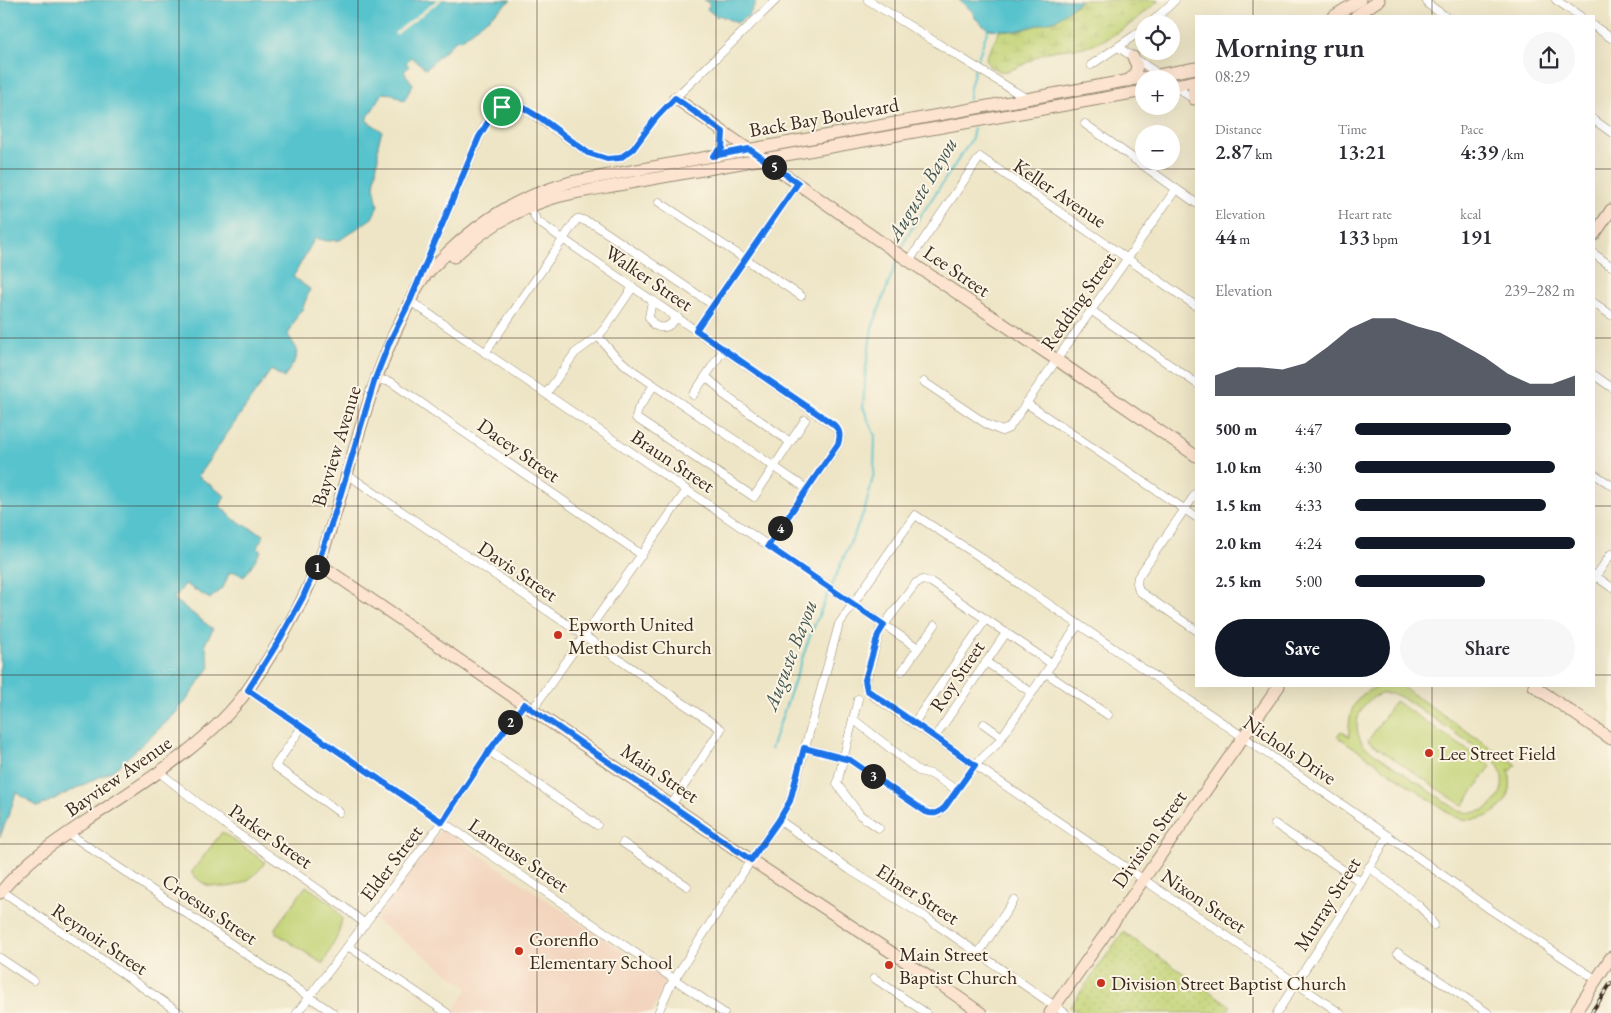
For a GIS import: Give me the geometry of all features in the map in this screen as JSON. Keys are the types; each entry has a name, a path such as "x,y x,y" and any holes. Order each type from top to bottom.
{"main road":[{"path":"1336,15 1360,0"},
{"path":"1357,15 1379,0"},
{"path":"1128,81 1134,74 1137,66 1133,57"},
{"name":"Back Bay Boulevard","path":"1180,76 1195,69"},
{"name":"Back Bay Boulevard","path":"410,301 423,279 468,234 505,208 546,189 571,182 749,149 1135,81"},
{"name":"Back Bay Boulevard","path":"1180,82 1195,82"},
{"path":"1195,85 1193,92 1195,100"},
{"name":"Back Bay Boulevard","path":"410,301 475,238 496,224 550,199 574,193 1135,93"},
{"name":"Lee Street","path":"675,98 907,260 1195,455"},
{"path":"713,156 722,148 723,132"},
{"path":"792,154 787,161 786,168 793,179"},
{"path":"1595,234 1611,210"},
{"name":"Bayview Avenue","path":"1,892 32,859 183,754 211,730 248,690 303,597 318,563 375,379 390,341 410,301"},
{"name":"Main Street","path":"318,563 751,860 981,1013"},
{"name":"Division Street","path":"1052,1010 1277,687"},
{"path":"1535,687 1611,739"},
{"path":"1575,1013 1611,958"}],"street":[{"name":"Bayview Avenue","path":"410,301 482,132 494,112 502,107 513,105 524,108 588,153 607,159 620,158 633,149 655,119 675,98 776,0"},
{"path":"868,0 1027,99"},
{"path":"1159,15 1175,0"},
{"path":"1426,0 1429,5 1444,15"},
{"path":"1556,0 1578,15"},
{"path":"1595,27 1611,38"},
{"path":"1091,64 1135,35"},
{"path":"1118,47 1152,70"},
{"path":"1180,90 1195,100"},
{"path":"1595,121 1611,132"},
{"path":"1085,124 1195,202"},
{"name":"Keller Avenue","path":"907,260 980,157 1195,305"},
{"path":"696,330 745,258 793,179"},
{"name":"Redding Street","path":"924,382 988,425 997,430 1006,430 1014,422 1176,189"},
{"path":"659,202 801,296"},
{"name":"Walker Street","path":"530,207 537,221 562,239 837,428 840,438 838,444 768,546"},
{"path":"485,353 577,219 590,222 712,305"},
{"path":"1595,255 1611,266"},
{"path":"546,394 574,353 598,336 633,287"},
{"name":"Braun Street","path":"410,301 918,648"},
{"path":"654,301 649,317 654,325 662,328 668,327 678,317"},
{"path":"1595,304 1611,315"},
{"path":"1092,311 1195,381"},
{"path":"598,336 621,362 807,489"},
{"path":"693,395 724,349"},
{"path":"1595,376 1611,386"},
{"path":"706,377 723,394 790,442"},
{"name":"Dacey Street","path":"375,379 385,380 399,387 642,554"},
{"path":"654,385 638,409 636,418 754,497 805,420"},
{"path":"1026,403 1195,516"},
{"path":"1595,475 1611,485"},
{"name":"Davis Street","path":"346,476 354,479 721,729 672,804"},
{"path":"528,707 585,636 687,490"},
{"path":"1195,496 1138,577 1137,582 1139,591 1195,629"},
{"name":"Nichols Drive","path":"852,604 915,515 974,553 1388,836 1491,910 1597,980"},
{"path":"1595,576 1611,554"},
{"path":"1595,578 1611,587"},
{"path":"884,625 916,583 923,580 931,582 1052,664"},
{"path":"658,1013 674,980 790,801 837,630 852,604"},
{"path":"914,723 986,619"},
{"name":"Nixon Street","path":"884,625 876,642 865,680 869,693 1340,1013"},
{"path":"902,670 935,625"},
{"path":"804,748 855,763 926,812 938,813 945,807 975,765 1002,737 1078,625"},
{"name":"Roy Street","path":"935,737 1006,633"},
{"path":"986,662 1032,693"},
{"path":"1046,673 1108,715"},
{"name":"Lameuse Street","path":"248,690 724,1013"},
{"path":"858,699 836,780 838,788 860,815 879,828"},
{"name":"Elder Street","path":"297,1013 442,822 489,751 528,707"},
{"path":"853,719 919,771 931,774 957,790"},
{"path":"984,724 1002,737"},
{"path":"302,727 275,766 339,812"},
{"path":"489,751 597,825"},
{"name":"Parker Street","path":"159,772 231,829 336,901 365,924"},
{"name":"Elmer Street","path":"779,820 850,870 898,898 978,954 1052,1010 1065,1013"},
{"path":"1275,824 1361,882"},
{"name":"Croesus Street","path":"68,833 333,1013"},
{"name":"Murray Street","path":"1277,1013 1295,982 1313,958 1361,882 1388,836"},
{"path":"623,843 686,886"},
{"path":"1369,867 1419,906 1434,925"},
{"name":"Reynoir Street","path":"1,892 180,1013"},
{"path":"978,954 1014,900"},
{"path":"348,946 447,1013"},
{"path":"1398,952 1488,1013"},
{"path":"0,958 33,980"},
{"path":"874,978 926,1013"}],"shaded area":[{"name":"Gorenflo Elementary School","path":"442,829 666,981 652,1013 455,1013 453,1011 468,988 375,920"}],"green space":[{"path":"1081,0 1159,0 1142,15 1135,15 1135,20 1126,27 1098,43 1045,53 1010,70 999,71 989,66 986,58 1000,30 1016,31 1075,6"},
{"path":"1378,687 1402,687 1516,765 1511,771 1508,769 1509,792 1505,802 1489,816 1478,819 1455,817 1337,736 1341,731 1350,737 1351,712 1359,698","holes":["1381,694 1394,694 1405,699 1491,757 1499,767 1502,777 1502,788 1492,805 1472,813 1459,811 1364,746 1357,723 1362,709 1367,703"]},
{"name":"Lee Street Field","path":"1395,701 1491,766 1463,806 1368,741"},
{"path":"222,832 265,862 251,878 234,886 219,887 207,885 191,873"},
{"path":"306,886 332,904 342,919 338,935 323,964 276,933 275,928"},
{"path":"1123,932 1231,1006 1226,1013 1079,1013 1070,1007"}],"water":[{"path":"0,0 511,0 461,40 457,39 426,69 411,57 406,63 409,66 404,72 413,84 404,101 393,94 383,93 366,120 382,131 378,144 374,186 378,206 372,218 340,240 327,241 315,238 293,277 310,289 302,310 299,312 288,335 297,349 296,359 284,378 271,370 198,476 225,496 220,506 235,520 264,535 257,547 261,551 244,577 235,572 229,573 224,586 210,599 185,584 174,599 213,629 205,644 210,667 173,716 114,770 38,807 16,792 0,837"},
{"path":"704,0 757,0 749,15 737,23 719,15 717,17 707,9 710,4"},
{"path":"959,0 1081,0 1056,20 1016,31 988,29"}],"pier":[{"path":"437,0 442,0 396,35 394,33"}],"waterway":[{"name":"Auguste Bayou","path":"976,64 988,29"},
{"name":"Auguste Bayou","path":"969,100 975,68"},
{"name":"Auguste Bayou","path":"901,251 907,236 968,145 974,128"},
{"name":"Auguste Bayou","path":"831,587 865,509 874,473 875,436 863,407 866,368 872,328 898,258"},
{"name":"Auguste Bayou","path":"771,749 810,636 829,591"}],"railway":[{"path":"1591,1013 1611,983"}],"place":[{"name":"Epworth United Methodist Church","path":"558,635"},
{"name":"Lee Street Field","path":"1429,753"},
{"name":"Gorenflo Elementary School","path":"519,951"},
{"name":"Main Street Baptist Church","path":"889,965"},
{"name":"Division Street Baptist Church","path":"1101,983"}],"route":[{"path":"675,98 723,132 722,148 713,156 749,149 798,183 696,330 833,424 839,431 840,438 838,444 768,546 884,625 878,635 865,680 867,690 975,765 942,811 934,814 926,812 850,760 804,748 790,801 751,860 524,704 489,751 442,822 248,690 280,639 303,597 318,563 327,541 370,394 390,341 410,301 479,137 494,112 502,107 513,105 524,108 588,153 607,159 620,158 633,149 655,119 675,98"}]}
